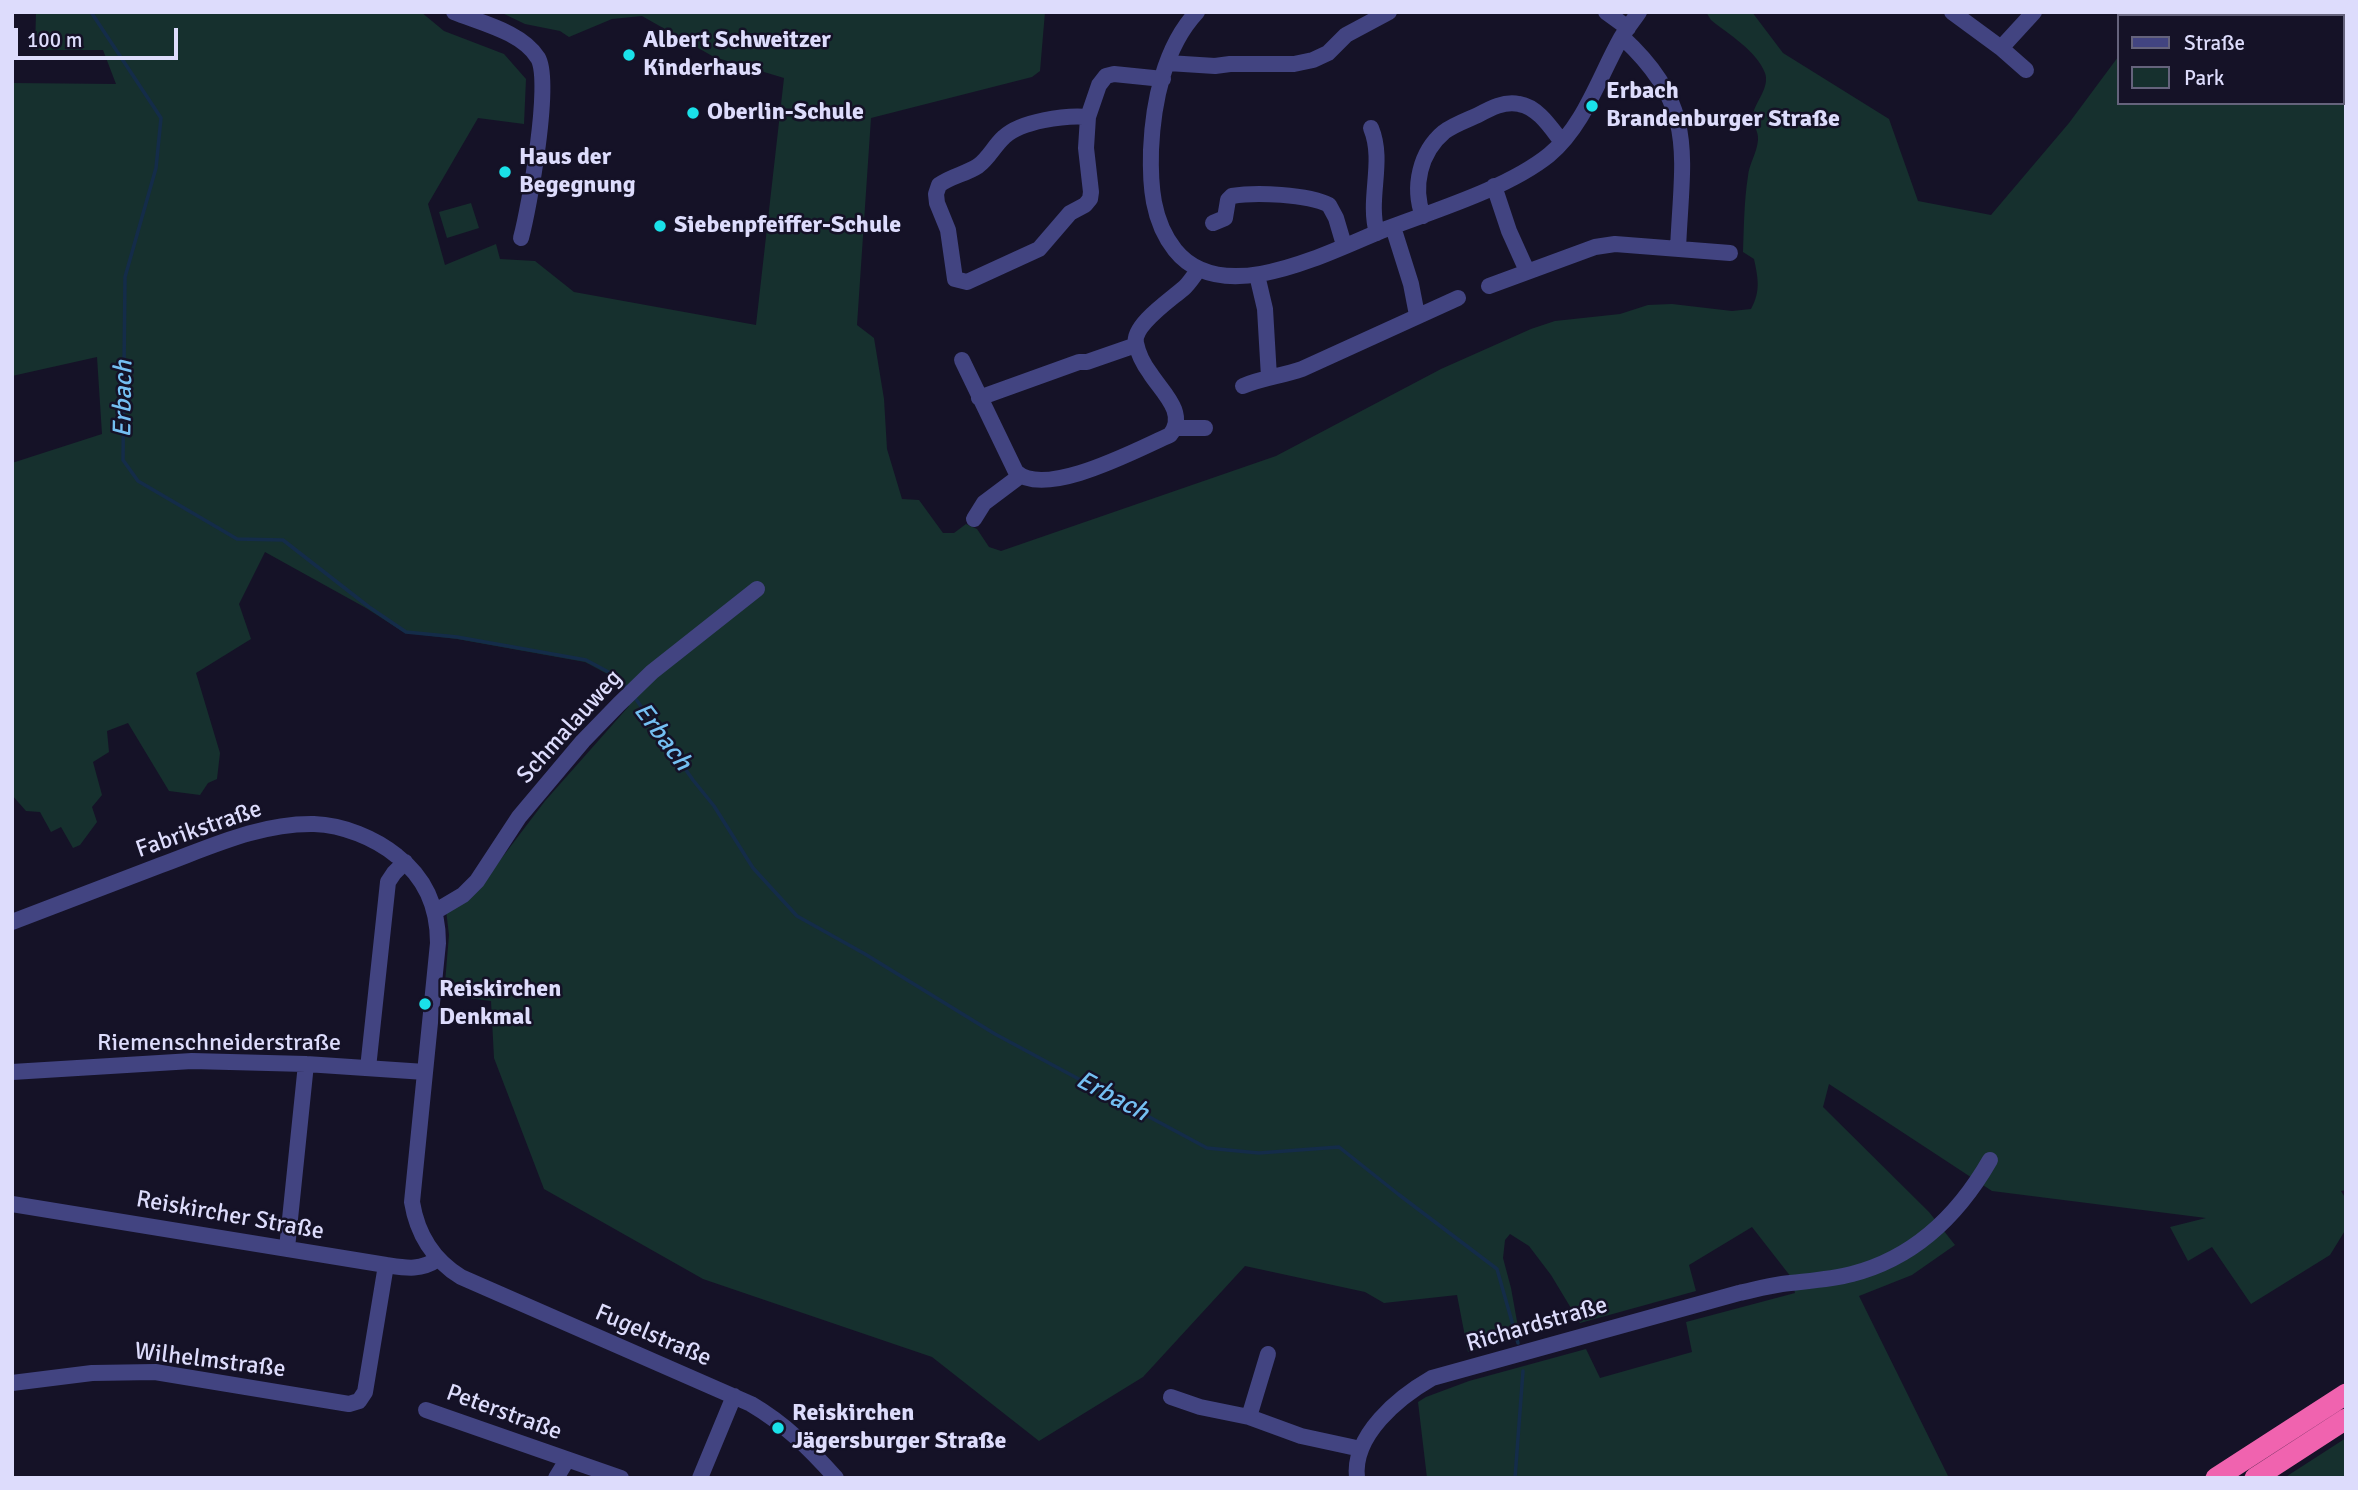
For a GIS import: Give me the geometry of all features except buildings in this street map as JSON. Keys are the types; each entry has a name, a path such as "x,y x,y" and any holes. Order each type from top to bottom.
{"highway":[{"path":"2216,1478 2346,1394"},
{"path":"2255,1478 2346,1419"}],"street":[{"path":"454,12 519,40 539,59 543,91 528,211 521,238"},
{"path":"1197,12 1175,42 1163,79 1152,141 1151,190 1161,226 1169,243 1181,258 1198,270 1231,277 1257,275 1318,256 1423,216 1533,166 1562,142 1639,12"},
{"path":"1168,63 1214,66 1294,64 1313,60 1328,52 1346,35 1389,12"},
{"path":"1606,12 1625,32 1653,70 1669,93 1676,112 1682,149 1678,249"},
{"path":"1952,12 2026,70"},
{"path":"2001,48 2034,12"},
{"path":"1088,117 1066,117 1016,129 999,141 979,165 939,185 937,203 948,230 955,279 967,282 1039,248 1070,213 1090,199 1086,148 1088,117 1106,76 1114,74 1163,79"},
{"path":"1423,216 1418,194 1421,168 1426,153 1445,131 1491,108 1504,104 1519,104 1532,109 1562,142"},
{"path":"1371,128 1378,151 1373,215 1377,233"},
{"path":"1494,186 1509,231 1527,271"},
{"path":"1213,223 1225,218 1228,200 1232,196 1267,194 1311,198 1329,205 1343,245"},
{"path":"1393,227 1411,284 1417,315"},
{"path":"1489,286 1527,271 1615,244 1730,253"},
{"path":"962,360 1020,476 1028,479 1056,479 1086,472 1170,435 1175,428 1176,419 1170,399 1151,375 1136,345 1138,330 1184,288 1198,270"},
{"path":"1257,275 1265,309 1269,376"},
{"path":"1242,386 1269,376 1282,376 1303,369 1458,298"},
{"path":"979,398 1079,362 1087,362 1136,345"},
{"path":"1175,428 1205,428"},
{"path":"974,519 985,503 1020,476"},
{"name":"Schmalauweg","path":"436,911 463,895 477,881 535,798 583,741 631,692 652,672 757,589"},
{"name":"Fabrikstraße","path":"12,922 218,844 281,826 326,825 346,830 379,844 405,862 418,875 436,911 438,943 412,1202 416,1223 438,1259"},
{"path":"368,1068 387,891 394,873 405,862"},
{"name":"Riemenschneiderstraße","path":"12,1072 192,1061 306,1064 425,1072"},
{"path":"287,1248 306,1064"},
{"name":"Richardstraße","path":"1357,1478 1357,1460 1376,1424 1396,1403 1432,1378 1739,1293 1781,1284 1819,1281 1879,1265 1905,1252 1954,1213 1990,1160"},
{"name":"Reiskircher Straße","path":"12,1204 386,1265 419,1269 438,1259"},
{"name":"Fugelstraße","path":"438,1259 448,1269 484,1288 734,1396 772,1416 804,1443 836,1478"},
{"name":"Wilhelmstraße","path":"12,1383 92,1373 155,1371 349,1404 359,1401 365,1392 386,1265"},
{"path":"1249,1417 1268,1354"},
{"path":"700,1478 734,1396"},
{"path":"1171,1397 1200,1407 1249,1417 1301,1436 1361,1449"},
{"name":"Peterstraße","path":"426,1410 621,1478"},
{"name":"Peterstraße","path":"556,1478 567,1460"}],"green space":[{"path":"36,12 421,12 444,31 504,54 526,79 524,124 478,118 428,204 445,265 496,244 500,259 535,261 574,292 756,325 784,78 714,57 642,16 612,19 569,37 560,31 525,24 500,12 1045,12 1040,71 1032,77 871,118 857,325 874,338 884,399 887,449 902,499 919,500 943,533 954,533 966,524 977,529 989,547 1001,551 1276,456 1441,369 1555,321 1620,314 1648,305 1672,304 1732,311 1751,309 1756,296 1757,278 1754,259 1743,252 1745,204 1749,172 1758,140 1753,114 1766,78 1756,57 1711,20 1706,12 1752,12 1783,53 1889,119 1918,201 1991,215 2069,123 2116,60 2116,105 2344,105 2344,14 2150,14 2151,12 2346,12 2346,1190 2341,1191 2346,1199 2346,1229 2330,1255 2251,1304 2212,1247 2188,1261 2170,1227 2206,1218 1992,1191 1829,1084 1823,1107 1929,1212 1955,1245 1912,1275 1859,1296 1949,1478 1427,1478 1418,1402 1426,1397 1469,1381 1586,1349 1600,1378 1692,1352 1686,1322 1795,1293 1791,1277 1752,1227 1689,1265 1696,1291 1580,1323 1551,1275 1529,1246 1510,1234 1505,1240 1503,1258 1520,1338 1468,1352 1457,1295 1384,1303 1365,1292 1245,1266 1143,1377 1039,1441 932,1357 703,1279 544,1189 494,1058 491,1001 444,995 449,935 446,910 485,880 545,801 629,706 615,678 585,662 457,639 405,633 366,608 265,552 239,604 251,639 196,673 220,753 217,779 208,783 200,795 169,791 128,723 107,731 109,752 93,762 102,795 92,807 97,822 80,845 73,848 61,827 51,832 40,812 26,811 12,795 12,463 102,434 97,357 12,376 12,83 116,84 103,50 35,50"},
{"path":"471,203 479,228 447,238 439,212"},
{"path":"2346,1438 2346,1478 2284,1478"}],"waterway":[{"name":"Erbach","path":"91,12 161,118 156,168 125,277 123,460 138,481 237,539 283,540 369,607 406,632 457,637 586,660 616,676 628,689"},
{"name":"Erbach","path":"633,695 714,806 753,868 797,916 865,954 995,1034 1207,1148 1259,1153 1339,1147 1497,1269 1518,1343"},
{"name":"Erbach","path":"1515,1478 1523,1371"}],"place":[{"name":"Albert Schweitzer Kinderhaus","path":"629,55"},
{"name":"Erbach Brandenburger Straße","path":"1592,106"},
{"name":"Oberlin-Schule","path":"693,113"},
{"name":"Haus der Begegnung","path":"505,172"},
{"name":"Siebenpfeiffer-Schule","path":"660,226"},
{"name":"Reiskirchen Denkmal","path":"425,1004"},
{"name":"Reiskirchen Jägersburger Straße","path":"778,1428"}]}
